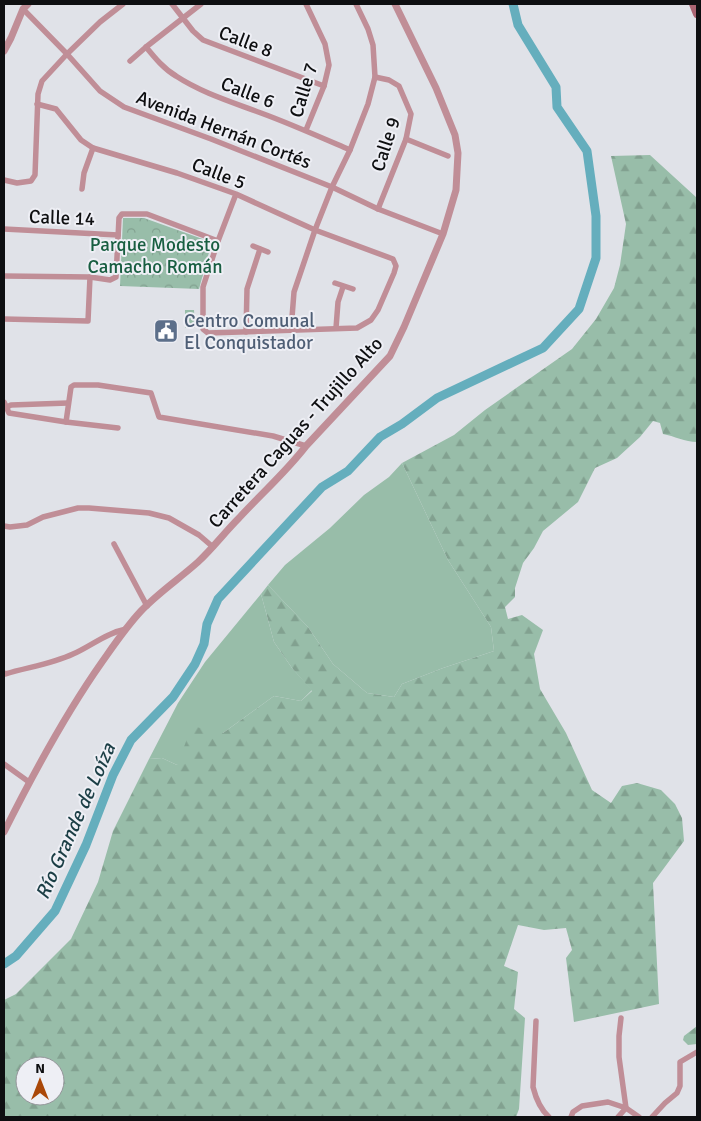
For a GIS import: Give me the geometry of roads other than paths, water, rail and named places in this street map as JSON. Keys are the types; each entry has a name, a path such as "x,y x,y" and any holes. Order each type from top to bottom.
{"main road":[{"path":"692,4 697,14"}],"street":[{"path":"4,180 17,183 31,181 35,175 37,104 42,81 100,22 123,4"},
{"name":"Calle 8","path":"172,4 203,40 324,86"},
{"path":"130,61 201,4"},
{"name":"Calle 7","path":"306,4 325,44 330,65 324,86 306,130"},
{"path":"291,330 294,292 332,187 350,150 368,104 375,77 373,45 368,29 356,4"},
{"name":"Carretera Caguas - Trujillo Alto","path":"4,832 29,782 80,694 126,629 146,606 213,547 294,462 306,446 390,356 404,327 443,234 456,190 458,154 455,135 436,88 395,4"},
{"path":"4,51 25,6"},
{"name":"Avenida Hernán Cortés","path":"25,6 100,91 124,107 332,187 443,234"},
{"name":"Calle 6","path":"146,47 162,66 175,76 196,87 235,104 306,130 350,150"},
{"name":"Calle 9","path":"375,77 389,80 399,86 411,114 406,139 378,208"},
{"name":"Calle 5","path":"37,104 56,109 81,140 92,148 177,173 236,194 316,230 393,259 396,266 394,273 378,310 371,320 356,328 336,328"},
{"path":"406,139 448,156"},
{"path":"82,189 84,173 92,148"},
{"path":"236,194 203,287 203,329 208,334 336,328 338,302 343,287"},
{"path":"4,276 90,277 110,280 116,278 119,218 122,214 147,214 218,241"},
{"name":"Calle 14","path":"4,230 118,235"},
{"path":"253,246 268,252"},
{"path":"246,332 247,289 260,249"},
{"path":"4,319 88,321 90,277"},
{"path":"335,283 353,290"},
{"path":"66,422 71,387 74,385 98,385 151,393 158,417 273,436 306,446"},
{"path":"68,403 5,405 9,413 118,428"},
{"path":"4,526 26,525 42,517 78,508 149,513 169,518 199,535 213,547"},
{"path":"114,544 146,606"},
{"path":"4,673 57,660 73,654 115,631 126,629"},
{"path":"4,764 29,782"},
{"path":"618,1117 626,1108 618,1036 622,1018"},
{"path":"536,1021 533,1087 535,1098 549,1117"},
{"path":"652,1117 677,1093 680,1086 680,1062 697,1052"},
{"path":"571,1117 573,1112 582,1106 608,1102 626,1108 639,1117"}],"waterway":[{"name":"Río Grande de Loíza","path":"4,964 16,956 55,911 86,845 113,775 131,740 173,697 195,664 204,644 207,624 218,599 322,487 348,471 380,437 402,424 437,398 543,348 579,309 596,258 596,216 587,151 557,107 556,87 518,25 513,4"}],"place":[{"name":"Centro Comunal El Conquistador","path":"166,331"}],"park label":[{"name":"Parque Modesto Camacho Román","path":"155,255"}]}
